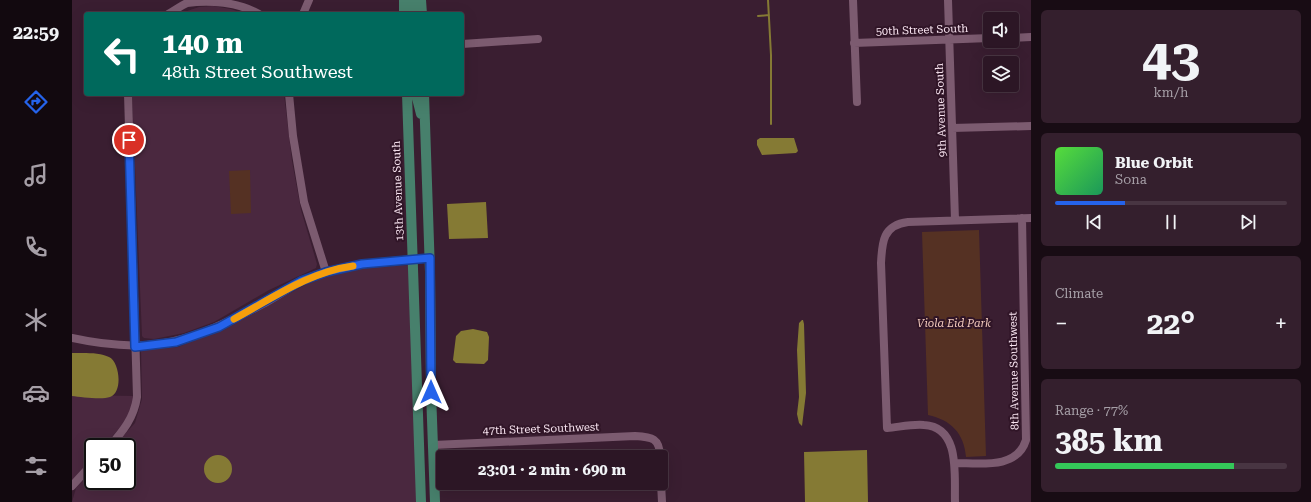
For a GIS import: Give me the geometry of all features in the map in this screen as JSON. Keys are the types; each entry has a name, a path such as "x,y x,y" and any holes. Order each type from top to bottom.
{"main road":[{"path":"404,0 404,12"},
{"path":"412,0 412,12"},
{"path":"421,0 422,12"},
{"name":"13th Avenue South","path":"407,96 421,502"},
{"path":"417,96 425,127"},
{"path":"424,96 430,258 431,392 436,502"},
{"path":"416,367 420,379 424,436 426,442 433,445"}],"street":[{"path":"172,12 186,4 201,0 217,0 245,6 256,12"},
{"path":"304,12 310,0"},
{"path":"853,0 856,102"},
{"name":"9th Avenue South","path":"948,0 955,220"},
{"path":"1019,38 1031,37"},
{"name":"50th Street South","path":"854,43 983,38"},
{"path":"464,44 538,39"},
{"path":"116,438 128,424 135,410 137,397 128,96"},
{"path":"289,96 293,136 304,202 326,272"},
{"path":"952,128 1031,126"},
{"name":"8th Avenue Southwest","path":"954,464 1009,460 1015,458 1024,447 1027,426 1027,304 1022,218"},
{"path":"955,502 952,448 949,439 942,431 934,427 924,425 887,428 882,245 884,237 889,230 902,223 1031,218"},
{"path":"72,338 135,347 176,342 226,323 301,281 326,272 350,266 430,258"},
{"name":"47th Street Southwest","path":"433,445 635,436 649,437 660,446 660,450"},
{"path":"72,486 84,473"},
{"path":"661,490 662,502"}],"shaded area":[{"path":"213,6 239,12 184,12 199,7"},
{"path":"132,96 284,96 292,161 301,210 317,264 316,268 269,290 214,322 184,333 154,339 144,338 142,336"},
{"path":"760,138 794,138 798,151 796,153 762,155 757,145 757,140"},
{"path":"486,202 488,238 449,239 447,204"},
{"path":"409,265 417,502 72,502 76,488 84,479 84,490 136,490 136,438 121,438 135,423 142,399 141,349 178,347 225,327 322,276 361,268"},
{"path":"802,320 804,324 806,393 802,426 799,423 797,414 799,397 797,350 799,323"},
{"path":"473,329 487,332 489,337 488,360 484,364 456,363 453,360 456,336 461,331"},
{"path":"72,353 101,354 113,360 118,371 117,390 114,394 106,398 72,396"},
{"path":"72,395 135,396 130,416 111,438 84,438 84,469 72,483"},
{"path":"867,450 868,502 805,502 804,452"},
{"path":"218,455 228,459 232,469 228,479 218,483 208,479 204,469 208,459"}],"green space":[{"path":"250,170 251,213 231,214 229,171"},
{"name":"Viola Eid Park","path":"979,230 986,456 966,457 962,441 955,429 943,420 928,415 922,232"}],"waterway":[{"path":"768,0 771,55 771,124"},
{"path":"758,16 769,15"}],"slow traffic":[{"path":"234,319 301,281 326,272 353,266"}],"route":[{"path":"129,140 135,347 176,342 219,327 268,301 301,281 326,272 362,264 430,258 431,392"}]}
